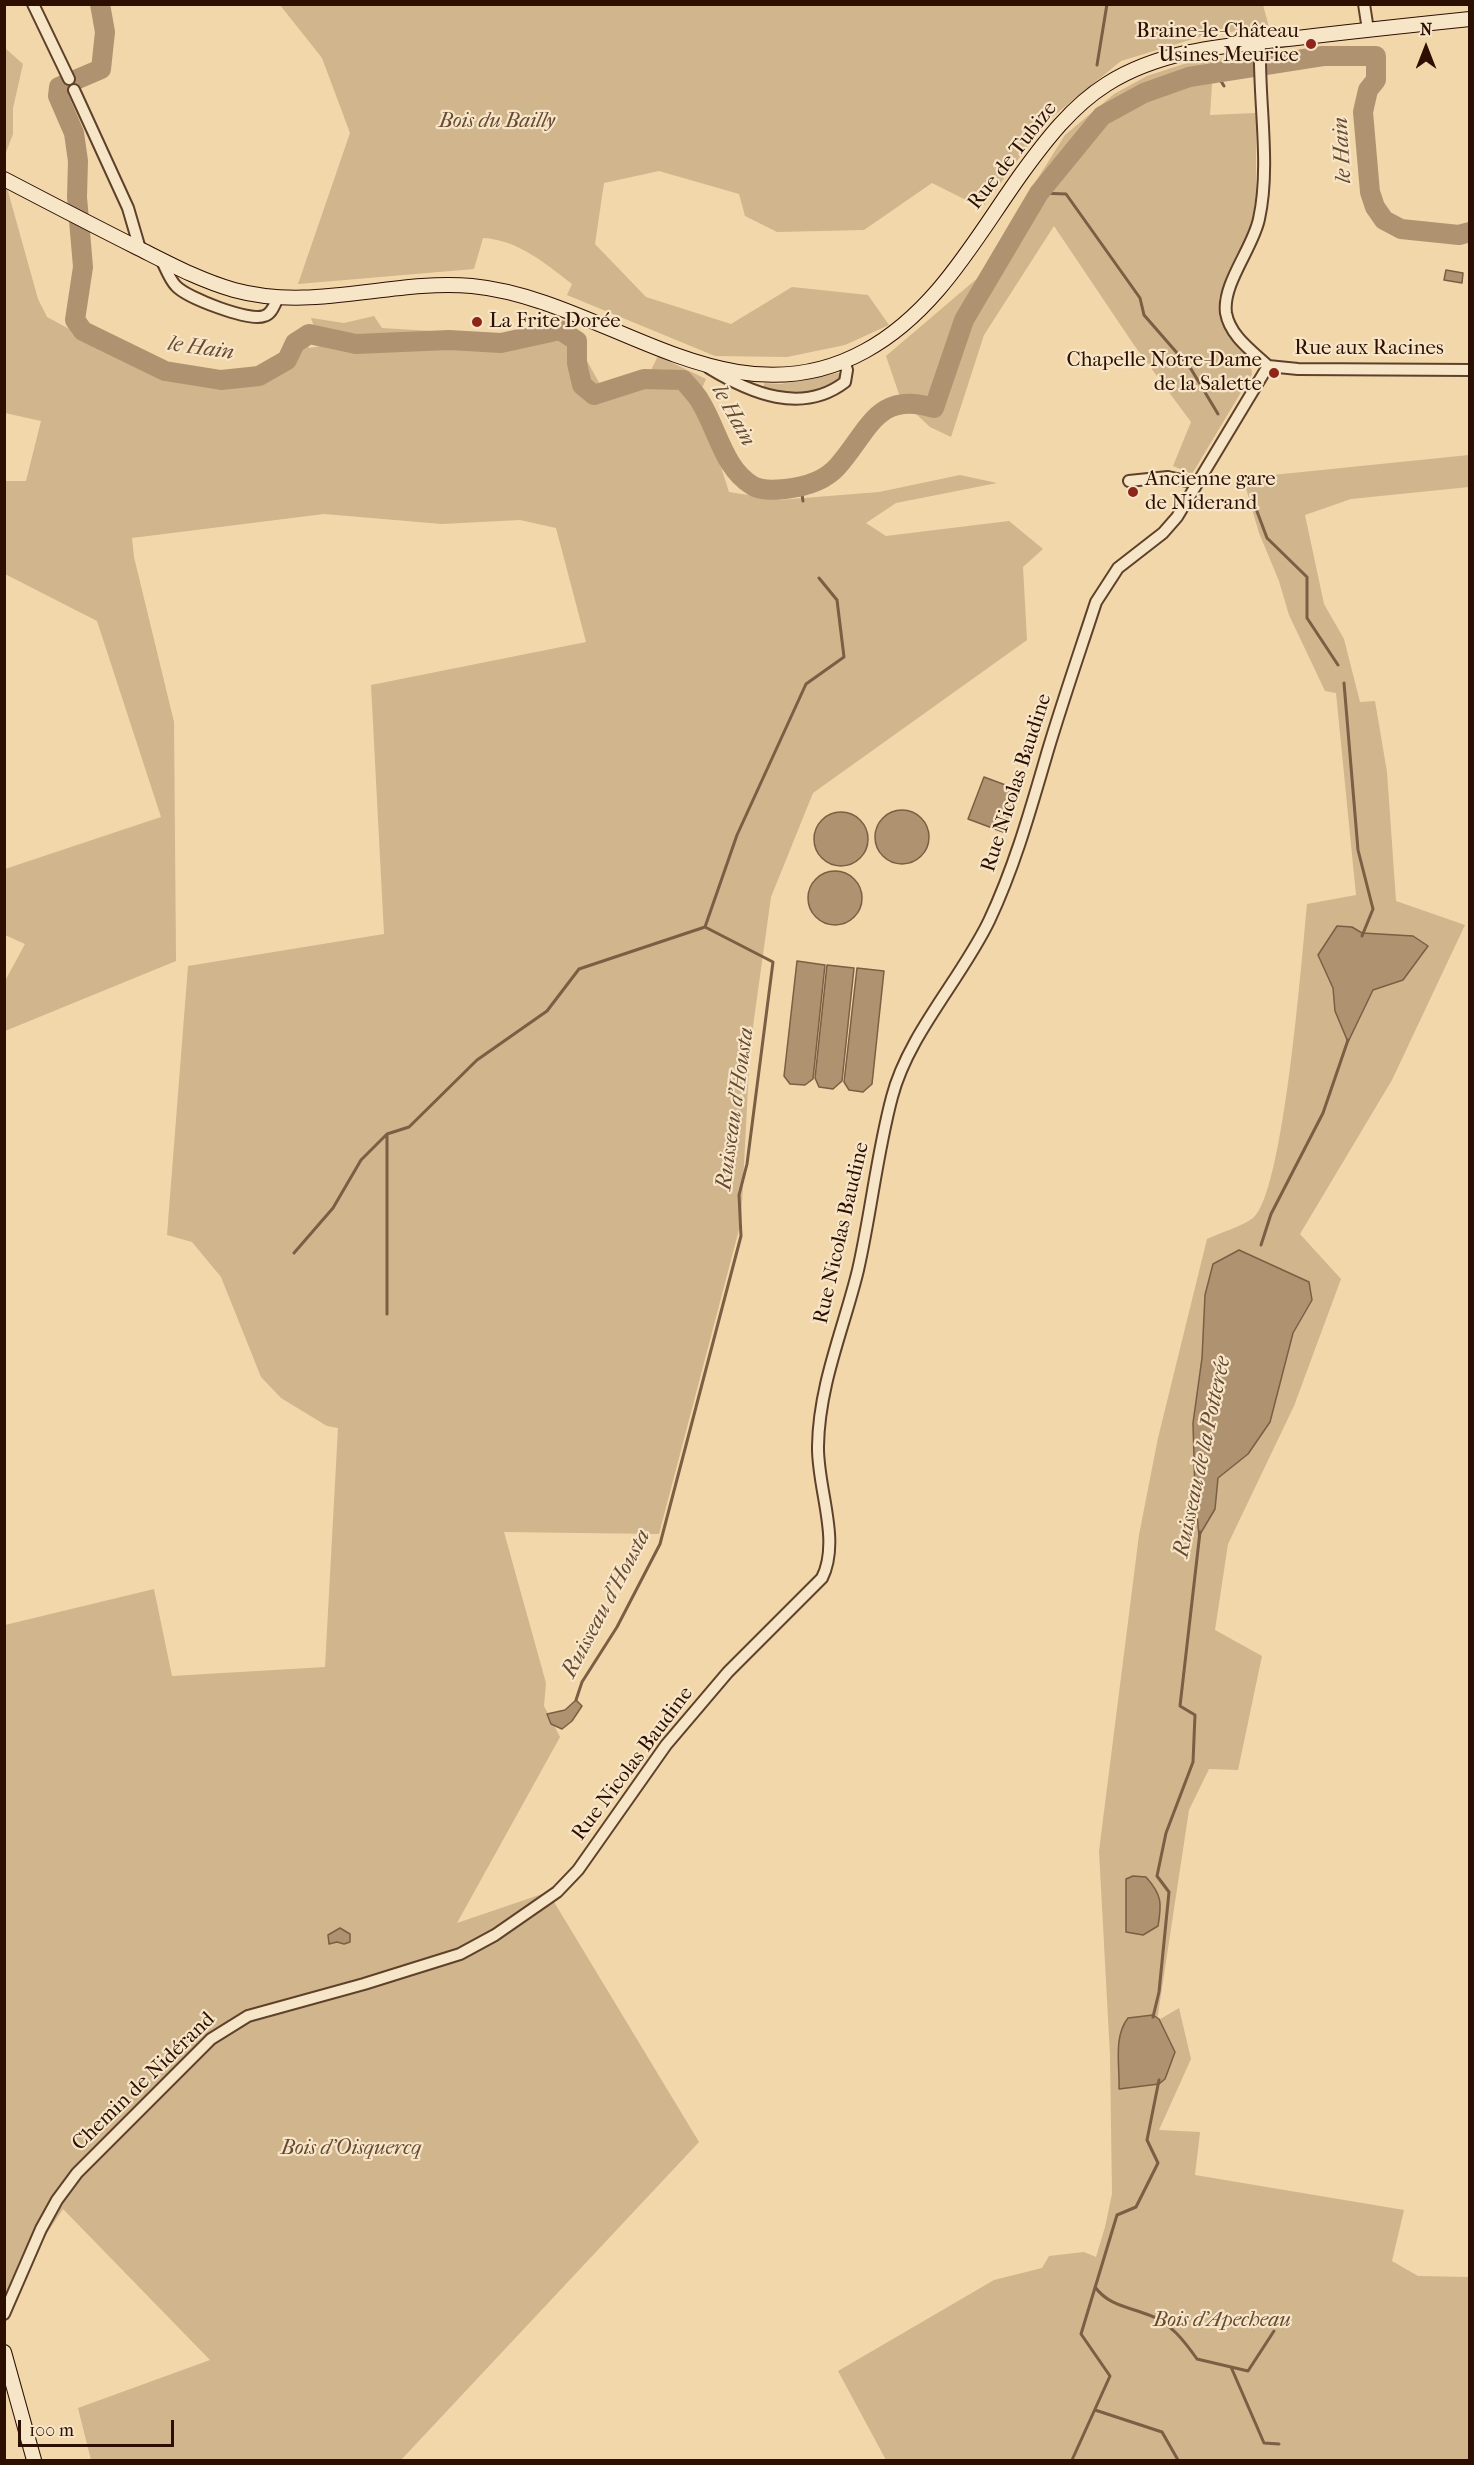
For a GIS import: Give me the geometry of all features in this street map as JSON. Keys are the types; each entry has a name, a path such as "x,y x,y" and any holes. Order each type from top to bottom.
{"main road":[{"name":"Rue de Tubize","path":"4,178 195,277 251,295 278,298 322,298 442,286 494,289 544,303 703,365 746,373 806,372 844,361 891,335 923,307 954,269 1053,132 1079,106 1107,84 1170,57 1260,41 1470,19"},
{"path":"4,2352 34,2460"}],"street":[{"path":"33,4 69,78"},
{"path":"1364,4 1368,30"},
{"path":"1260,41 1262,205 1251,244 1227,293 1226,307 1228,320 1234,331 1268,366"},
{"path":"74,90 128,208 140,249"},
{"path":"162,261 175,286 187,294 229,310 261,318 270,313 278,298"},
{"name":"Rue de Tubize","path":"703,365 741,386 776,397 793,399 824,395 845,382 847,370 844,361"},
{"name":"Rue aux Racines","path":"1268,366 1298,369 1470,370"},
{"name":"Rue Nicolas Baudine","path":"460,1954 495,1935 570,1880 666,1745 728,1672 822,1578 830,1556 830,1544 819,1462 820,1423 831,1362 866,1236 892,1096 909,1055 975,948 1001,894 1020,844 1096,602 1118,568 1169,527 1268,366"},
{"path":"1129,481 1168,477 1195,483"},
{"name":"Chemin de Nidérand","path":"4,2314 41,2229 57,2200 77,2173 211,2039 248,2016 364,1984 460,1954"}],"green space":[{"name":"Bois du Bailly","path":"280,5 1263,5 1269,27 1206,35 1121,61 1045,123 982,208 932,183 864,230 777,232 745,216 739,194 659,171 604,183 595,244 646,297 731,324 792,287 868,295 889,325 845,345 787,357 715,356 567,295 572,284 541,261 508,243 483,238 474,269 298,284 350,133 322,58"},
{"path":"5,48 23,64 13,108 13,134 5,155"},
{"path":"1247,55 1251,65 1213,69 1210,115 1256,113 1256,193 1252,226 1219,298 1226,332 1250,357 1252,374 1192,474 1173,466 1191,422 1134,345 1054,226 984,335 951,437 930,427 901,400 886,356 987,270 1031,189 1065,135 1114,94 1147,76 1187,63"},
{"name":"Bois d'Oisquercq","path":"4,177 38,299 47,317 136,365 252,384 297,362 305,333 309,348 321,346 311,318 344,323 374,316 382,328 448,332 492,339 517,336 546,326 576,341 601,386 650,372 658,356 706,379 700,393 711,407 707,423 729,492 779,500 879,492 960,475 997,483 896,503 866,523 886,536 1009,521 1043,549 1023,567 1027,640 813,793 771,897 750,1048 741,1222 659,1534 504,1532 546,1683 544,1706 560,1737 457,1923 548,1892 699,2142 401,2460 91,2460 78,2408 210,2360 63,2209 5,2296 5,1625 154,1589 172,1676 325,1667 338,1428 327,1426 281,1398 261,1377 221,1277 192,1242 167,1235 188,966 384,934 371,685 586,642 556,528 520,520 442,524 324,514 132,538 134,557 174,722 176,961 5,1031 5,981 25,944 5,935 5,869 161,817 97,621 5,574 5,481 26,481 41,421 5,413"},
{"path":"843,372 843,378 824,389 815,391 796,393 764,389 764,383 781,384"},
{"name":"Bois d'Apecheau","path":"1469,455 1469,487 1351,499 1305,515 1324,604 1344,639 1360,702 1375,701 1387,772 1396,901 1465,925 1392,1080 1300,1234 1341,1279 1294,1406 1228,1544 1215,1630 1262,1656 1238,1770 1209,1769 1189,1810 1157,2021 1179,2008 1191,2059 1159,2130 1200,2132 1195,2175 1404,2210 1392,2261 1418,2276 1469,2277 1469,2460 886,2460 838,2371 994,2280 1042,2268 1049,2256 1084,2252 1096,2257 1112,2194 1110,2055 1099,1851 1139,1535 1158,1438 1207,1239 1253,1218 1264,1199 1274,1165 1290,1070 1307,904 1356,895 1336,693 1325,691 1289,615 1279,581 1259,533 1243,478"}],"water":[{"path":"1446,270 1463,273 1462,283 1444,280"},
{"path":"984,777 1019,790 1003,832 968,819"},
{"path":"897,810 907,810 917,814 925,822 929,837 925,852 917,860 907,864 897,864 887,860 879,852 875,842 875,832 879,822 887,814"},
{"path":"836,812 846,812 860,820 866,829 868,839 866,849 860,858 846,866 836,866 819,854 814,844 814,834 826,817"},
{"path":"835,871 845,873 854,879 860,888 862,898 860,908 854,917 845,923 835,925 825,923 816,917 810,908 808,898 810,888 816,879 825,873"},
{"path":"1337,926 1352,927 1362,933 1413,936 1428,946 1403,980 1373,990 1348,1042 1335,1011 1333,988 1318,955"},
{"path":"797,961 825,965 813,1079 805,1085 790,1084 784,1076"},
{"path":"827,965 854,968 842,1081 833,1089 819,1087 815,1078"},
{"path":"857,968 884,971 872,1084 863,1092 849,1090 844,1082"},
{"path":"1239,1250 1309,1282 1312,1300 1293,1333 1270,1422 1248,1454 1218,1478 1215,1509 1199,1536 1193,1423 1202,1358 1205,1295 1213,1264"},
{"path":"576,1700 582,1706 572,1721 562,1729 551,1724 547,1714 565,1710"},
{"path":"1133,1876 1146,1877 1160,1900 1158,1926 1143,1935 1126,1932 1126,1879"},
{"path":"340,1928 350,1934 350,1942 329,1944 328,1935"},
{"path":"1153,2015 1159,2019 1175,2052 1165,2079 1159,2084 1119,2089 1118,2052 1123,2026 1128,2018"}],"waterway":[{"name":"le Hain","path":"100,4 105,32 101,69 59,87 58,96 74,133 78,161 77,197 83,267 75,320 83,331 165,371 221,380 259,376 287,360 295,343 309,334 356,344 449,340 501,343 560,330 577,341 577,363 582,385 594,395 644,379 683,380 700,401 728,459 743,478 757,488 799,487 827,476 849,453 876,417 887,409 899,405 915,404 934,408 964,320 1039,193 1102,116 1144,93 1189,77 1323,56 1376,56 1376,80 1368,90 1363,112 1370,192 1375,207 1384,220 1401,229 1459,235 1470,232"},
{"path":"1097,65 1107,4"},
{"path":"1216,73 1224,86"},
{"name":"Ruisseau de la Potterée","path":"1039,193 1066,194 1140,298 1144,315 1191,369 1218,414"},
{"name":"Ruisseau d'Housta","path":"801,488 803,501"},
{"name":"Ruisseau de la Potterée","path":"1255,506 1267,538 1307,577 1307,618 1338,665"},
{"name":"Ruisseau d'Housta","path":"576,1700 582,1682 617,1627 660,1544 741,1236 739,1195 747,1164 773,962 705,927 737,835 806,684 844,657 837,600 819,578"},
{"name":"Ruisseau de la Potterée","path":"1344,683 1358,850 1373,909 1362,936"},
{"path":"387,1314 387,1134 409,1127 477,1060 547,1011 579,969 705,927"},
{"name":"Ruisseau de la Potterée","path":"1261,1245 1271,1214 1323,1113 1348,1040"},
{"path":"294,1253 333,1208 361,1160 387,1134"},
{"name":"Ruisseau de la Potterée","path":"1153,2017 1159,1992 1169,1892 1157,1876 1166,1833 1193,1762 1195,1715 1180,1706 1200,1532"},
{"name":"Ruisseau de la Potterée","path":"1072,2460 1110,2376 1081,2334 1117,2215 1136,2207 1158,2163 1147,2140 1159,2080"},
{"path":"1095,2287 1113,2302 1164,2322 1182,2339 1197,2359 1248,2371 1274,2331"},
{"path":"1231,2367 1264,2443 1279,2444"},
{"path":"1095,2410 1162,2432 1178,2460"}],"place":[{"name":"Braine-le-Château Usines Meurice","path":"1311,44"},
{"name":"La Frite Dorée","path":"477,322"},
{"name":"Chapelle Notre-Dame de la Salette","path":"1274,373"},
{"name":"Ancienne gare de Niderand","path":"1133,492"}]}
